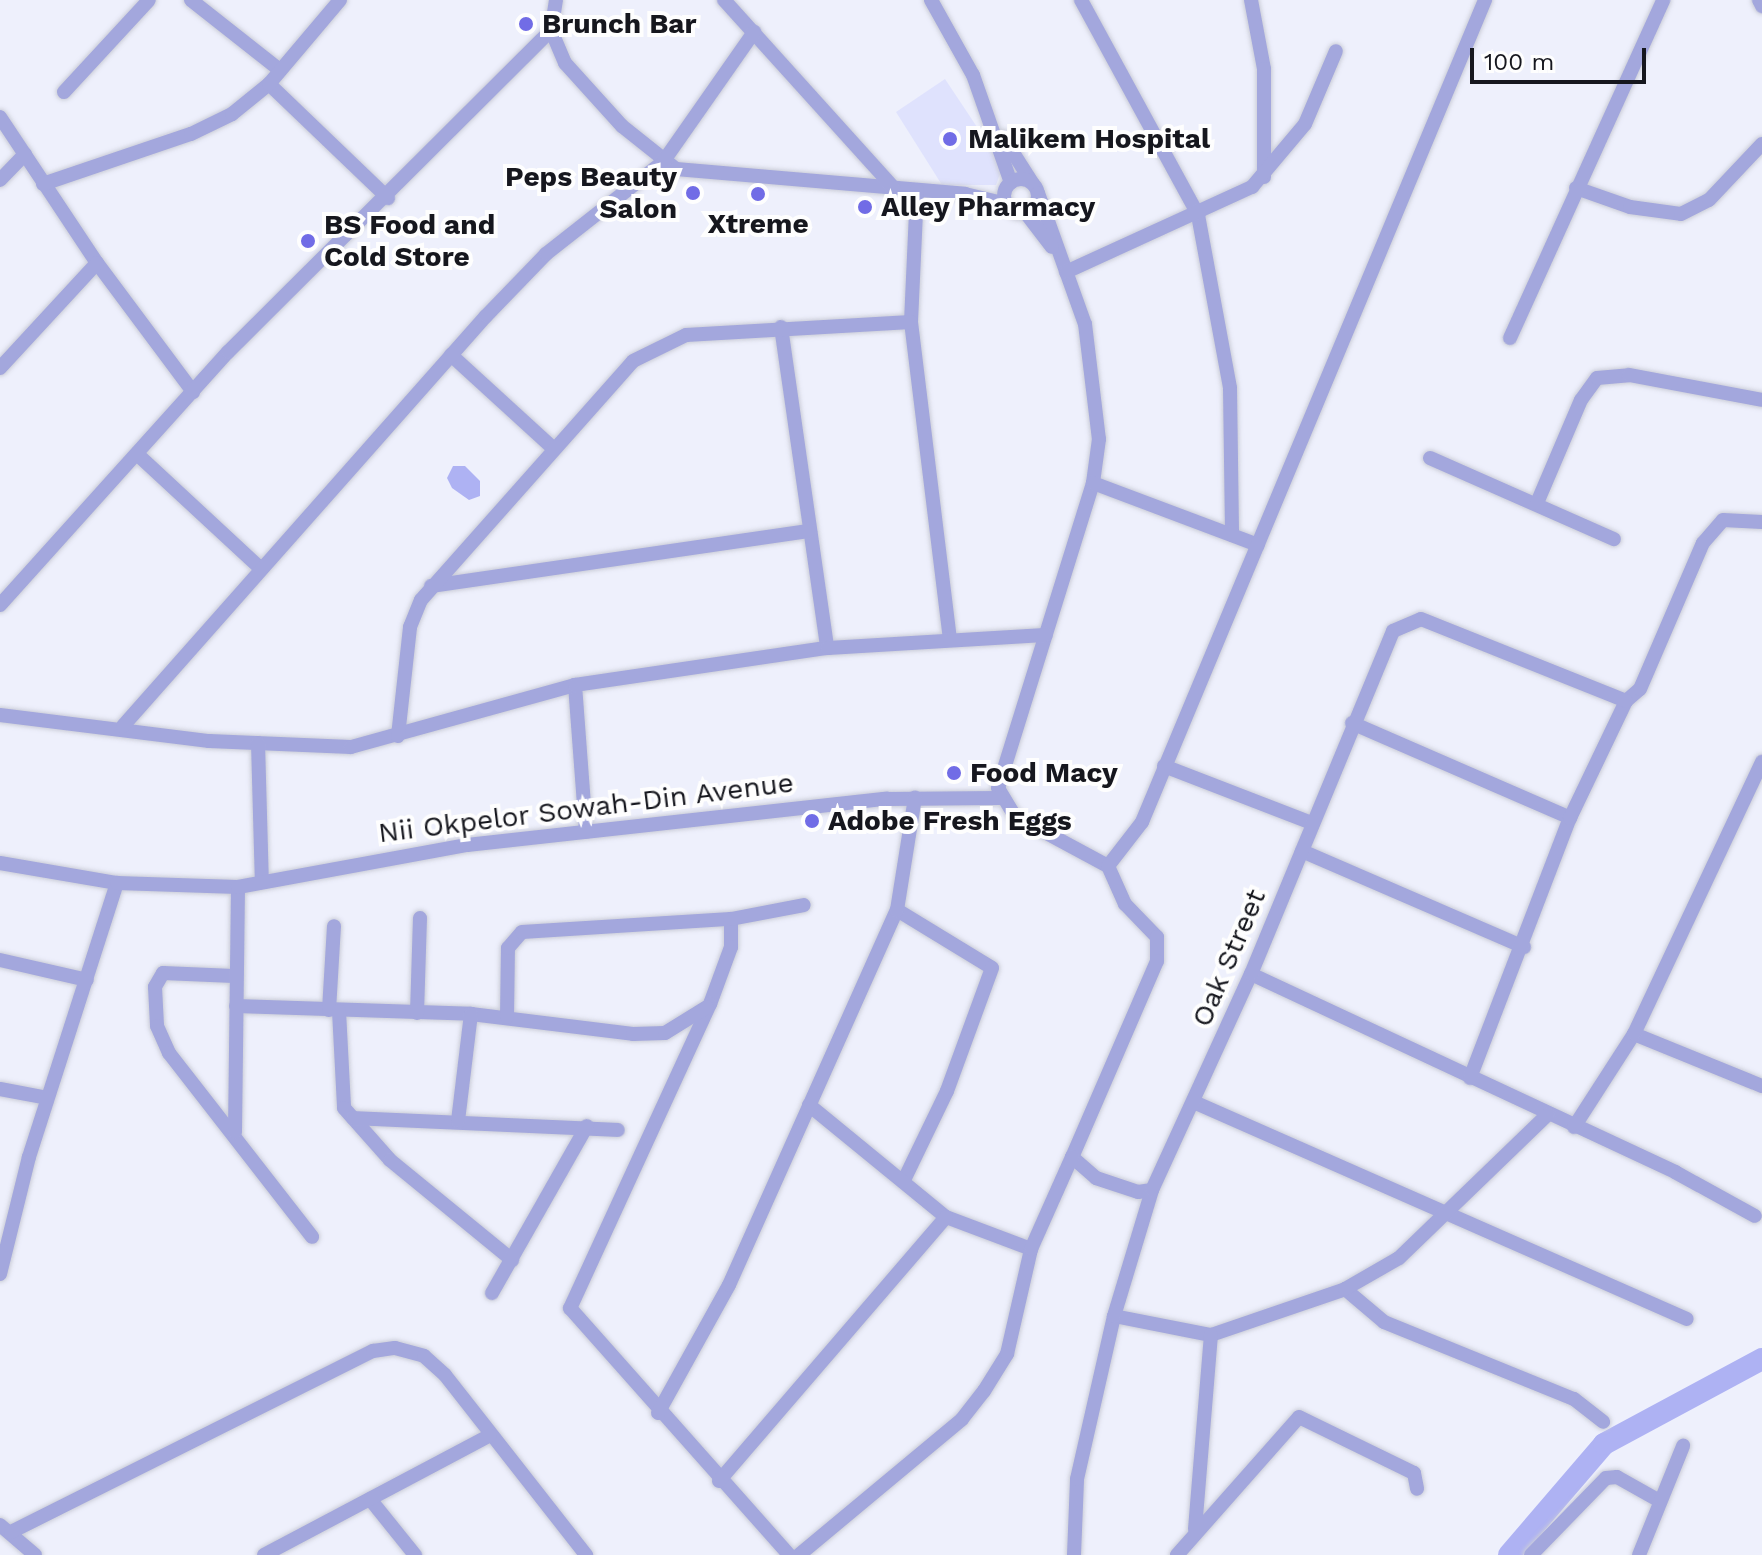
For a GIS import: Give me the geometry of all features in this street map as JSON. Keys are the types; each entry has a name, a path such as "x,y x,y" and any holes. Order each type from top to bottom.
{"street":[{"path":"64,92 149,0"},
{"path":"191,0 280,70"},
{"path":"43,184 191,134 232,114 269,84 340,0"},
{"path":"0,605 193,392 551,30 556,0"},
{"path":"724,0 893,187"},
{"path":"799,1555 977,1401 1007,1354 1031,1249 1157,961 1157,937 1125,904 1108,866 1015,816 1000,798 999,775 1093,483 1099,439 1095,383 1085,324 1036,189 990,117 931,0"},
{"path":"1081,0 1198,215 1230,388 1232,535"},
{"path":"1251,0 1264,69 1264,177"},
{"path":"1108,866 1129,846 1164,766 1485,0"},
{"path":"1510,338 1663,0"},
{"path":"1759,0 1762,6"},
{"path":"551,30 575,77 663,162 705,175 893,187 965,194 1007,204 1025,212 1064,266"},
{"path":"123,726 451,355 546,254 663,162 754,32"},
{"path":"1064,266 1198,215 1264,177 1305,124 1336,51"},
{"path":"269,84 388,198"},
{"path":"0,117 97,263 193,392"},
{"path":"990,117 1009,185 1007,204"},
{"path":"1576,188 1630,207 1681,214 1709,200 1762,144"},
{"path":"0,180 25,154"},
{"path":"965,194 1009,185 1036,189"},
{"path":"1025,212 1036,189"},
{"path":"917,190 911,322 950,639"},
{"path":"0,368 97,263"},
{"path":"398,736 410,627 431,586 633,361 661,343 781,327 911,322"},
{"path":"781,327 827,648"},
{"path":"451,355 553,448"},
{"path":"1537,503 1581,400 1597,378 1629,375 1762,400"},
{"path":"137,454 261,569"},
{"path":"1430,458 1614,539"},
{"path":"1093,483 1258,545"},
{"path":"1470,1078 1524,947 1570,818 1626,701 1640,689 1714,526 1734,518 1762,522"},
{"path":"431,586 810,531"},
{"name":"Oak Street","path":"1074,1555 1077,1479 1114,1316 1152,1190 1196,1103 1352,723 1393,631 1412,619 1626,701"},
{"path":"0,715 258,743 351,747 575,685 827,648 1046,635"},
{"path":"575,685 586,832"},
{"path":"1352,723 1570,818"},
{"path":"258,743 262,882"},
{"path":"1574,1127 1634,1034 1762,762"},
{"path":"1164,766 1312,823"},
{"path":"658,1413 729,1285 897,910 915,797"},
{"name":"Nii Okpelor Sowah-Din Avenue","path":"0,863 117,883 182,888 238,887 342,864 586,832 915,797 1000,798"},
{"path":"1302,851 1524,947"},
{"path":"0,1274 47,1098 117,883"},
{"path":"235,1132 234,976 238,887"},
{"path":"507,1017 508,948 522,932 731,919 804,905"},
{"path":"897,910 992,968 947,1091 905,1178"},
{"path":"417,1013 420,918"},
{"path":"731,919 731,947 710,1004 570,1308 658,1413 789,1555"},
{"path":"334,926 334,1010 340,1097 353,1118 390,1160 512,1260"},
{"path":"0,960 87,980"},
{"path":"234,976 163,973 155,987 157,1026 169,1053 235,1132 312,1237"},
{"path":"1251,974 1755,1216"},
{"path":"236,1006 471,1014 665,1033 710,1004"},
{"path":"458,1121 471,1014"},
{"path":"1634,1034 1762,1086"},
{"path":"0,1089 47,1098"},
{"path":"1196,1103 1687,1319"},
{"path":"809,1105 905,1178 946,1217 1031,1249"},
{"path":"1114,1316 1211,1335 1345,1289 1399,1258 1447,1216 1548,1114"},
{"path":"353,1118 587,1126 618,1130"},
{"path":"492,1293 587,1126"},
{"path":"1072,1157 1096,1178 1138,1192 1152,1190"},
{"path":"719,1481 946,1217"},
{"path":"1345,1289 1384,1322 1574,1399 1603,1422"},
{"path":"1195,1530 1211,1335"},
{"path":"35,1555 5,1528 373,1351 413,1350 434,1363 586,1555"},
{"path":"1177,1555 1195,1530 1302,1417 1414,1473 1417,1489"},
{"path":"272,1553 489,1436"},
{"path":"1639,1555 1658,1500 1683,1446"},
{"path":"1531,1555 1606,1478 1617,1477 1658,1500"},
{"path":"370,1499 415,1555"}],"shaded area":[{"name":"Malikem Hospital","path":"945,79 1003,166 996,185 942,185 896,112"}],"water":[{"path":"453,466 465,466 480,481 480,496 469,500 452,488 447,478"}],"waterway":[{"path":"1509,1555 1604,1444 1762,1359"}],"place":[{"name":"Brunch Bar","path":"526,24"},
{"name":"Malikem Hospital","path":"950,139"},
{"name":"Peps Beauty Salon","path":"693,193"},
{"name":"Xtreme","path":"758,194"},
{"name":"Alley Pharmacy","path":"865,207"},
{"name":"BS Food and Cold Store","path":"308,241"},
{"name":"Food Macy","path":"954,773"},
{"name":"Adobe Fresh Eggs","path":"812,821"}]}
